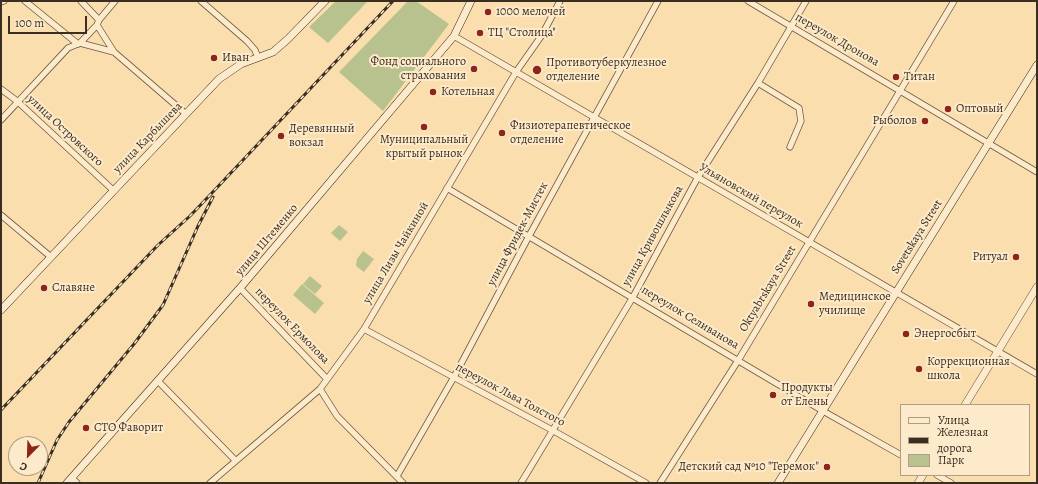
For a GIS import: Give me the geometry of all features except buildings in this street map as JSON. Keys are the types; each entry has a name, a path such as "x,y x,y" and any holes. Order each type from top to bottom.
{"main road":[{"name":"улица Карбышева","path":"1,310 113,190 227,72 241,64 273,52 325,1"},
{"name":"улица Штеменко","path":"72,481 240,288 454,36 471,1"},
{"name":"Sovetskaya Street","path":"778,483 1037,65"},
{"path":"966,404 1037,287"}],"street":[{"path":"25,1 79,43 114,52"},
{"path":"81,1 98,22 114,52 186,114"},
{"path":"1,120 17,101 68,48 79,43 115,1"},
{"path":"201,1 248,41 255,50 258,58"},
{"name":"улица Лизы Чайкиной","path":"210,483 235,460 320,389 364,329 516,72 542,35 560,1"},
{"name":"улица Фридек-Мистек","path":"397,476 454,377 594,116 658,1"},
{"name":"переулок Дронова","path":"748,1 901,90 1037,172"},
{"name":"улица Кривошлыкова","path":"521,483 633,297 698,177 758,83 806,1"},
{"name":"Oktyabrskaya Street","path":"660,483 738,359 954,1"},
{"name":"Ульяновский переулок","path":"454,36 1037,374"},
{"path":"758,83 799,108 801,120 790,147"},
{"name":"улица Островского","path":"1,89 17,101 113,190"},
{"name":"переулок Селиванова","path":"447,188 738,359 823,411 900,454"},
{"path":"1,215 51,257"},
{"name":"переулок Ермолова","path":"240,288 327,379"},
{"name":"переулок Льва Толстого","path":"364,329 552,430 646,483"},
{"path":"158,381 235,460"},
{"path":"320,389 337,416 403,483"},
{"path":"939,476 951,483"}],"green space":[{"path":"336,1 368,1 328,43 309,27"},
{"path":"408,1 416,1 449,24 383,111 339,72"},
{"path":"339,225 348,232 340,241 331,233"},
{"path":"363,251 374,259 364,272 356,266 357,259"},
{"path":"310,276 322,286 315,294 303,284"},
{"path":"302,284 324,303 315,314 293,295"}],"railway":[{"path":"1,410 158,245 190,216 393,1"},
{"path":"38,483 57,440 69,422 134,344 163,305 198,226 213,197"}],"place":[{"name":"1000 мелочей","path":"488,12"},
{"name":"ТЦ \"Столица\"","path":"480,33"},
{"name":"Иван","path":"214,58"},
{"name":"Фонд социального страхования","path":"474,69"},
{"name":"Противотуберкулезное отделение","path":"537,70"},
{"name":"Титан","path":"896,77"},
{"name":"Котельная","path":"433,92"},
{"name":"Оптовый","path":"948,109"},
{"name":"Рыболов","path":"925,121"},
{"name":"Муниципальный крытый рынок","path":"424,127"},
{"name":"Физиотерапевтическое отделение","path":"502,133"},
{"name":"Деревянный вокзал","path":"281,136"},
{"name":"Ритуал","path":"1016,257"},
{"name":"Славяне","path":"44,288"},
{"name":"Медицинское училище","path":"811,304"},
{"name":"Энергосбыт","path":"906,334"},
{"name":"Коррекционная школа","path":"919,369"},
{"name":"Продукты от Елены","path":"773,395"},
{"name":"СТО Фаворит","path":"86,428"},
{"name":"Детский сад №10 \"Теремок\"","path":"827,467"}]}
